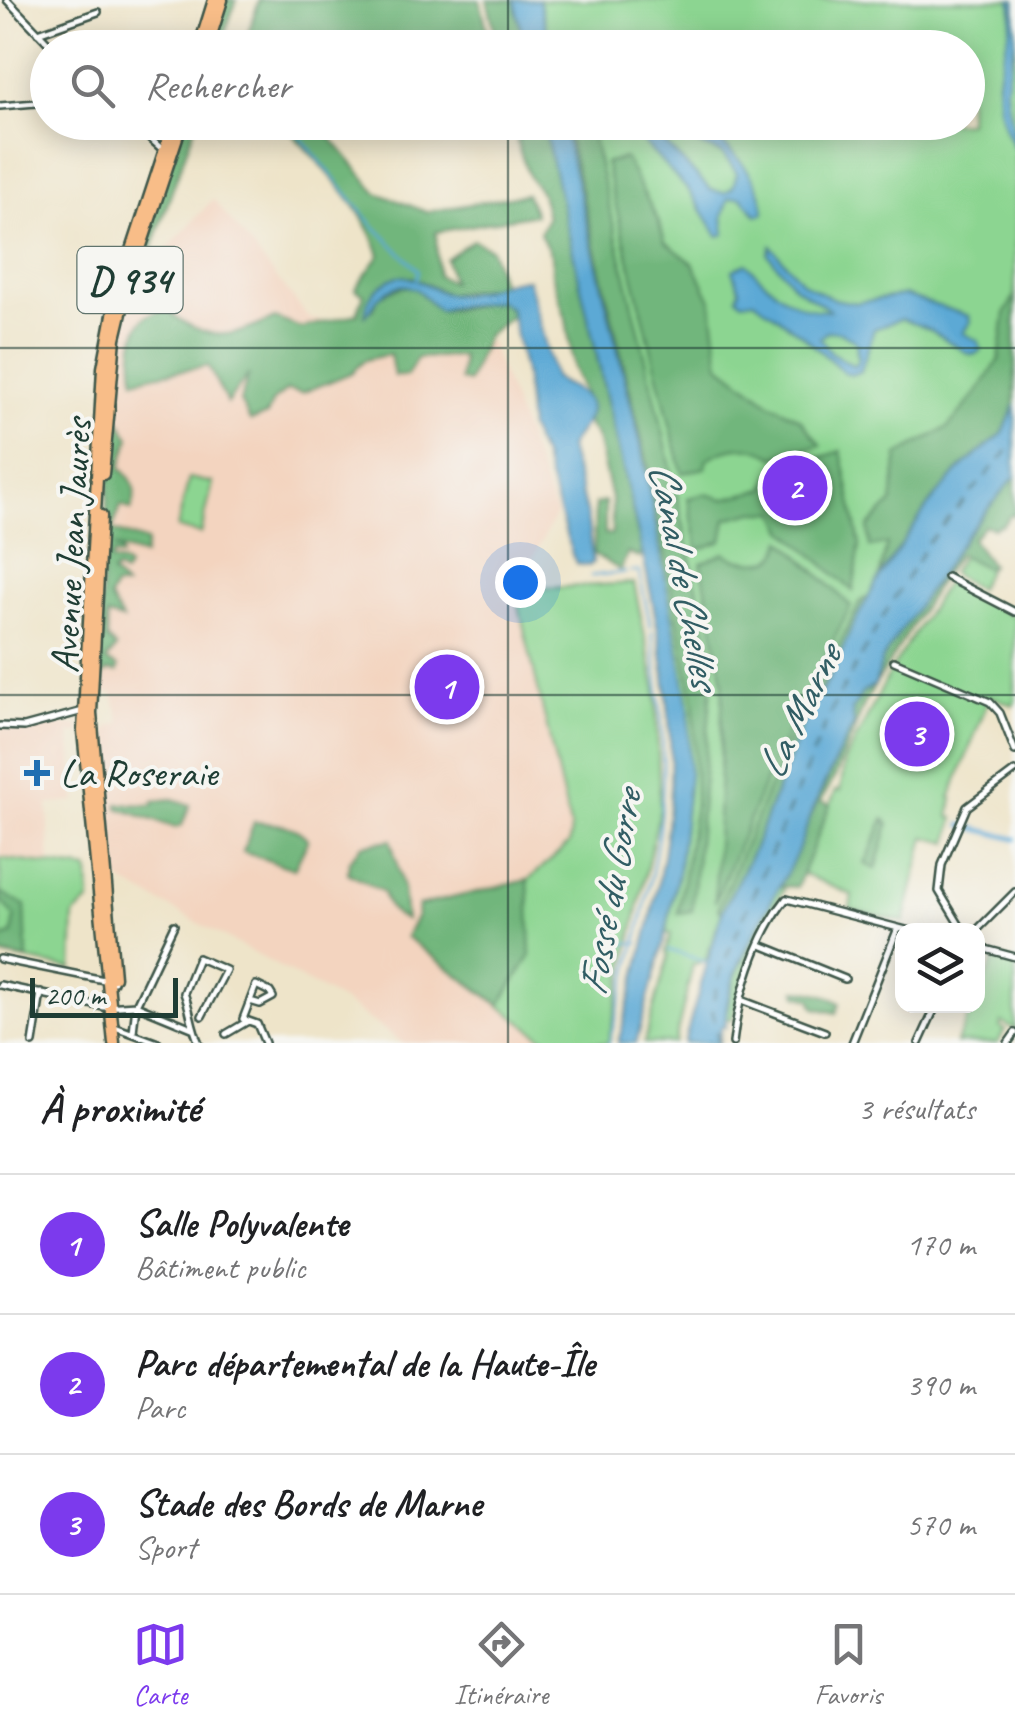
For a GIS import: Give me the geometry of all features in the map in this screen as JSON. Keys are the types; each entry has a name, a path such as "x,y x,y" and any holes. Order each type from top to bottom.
{"main road":[{"path":"204,30 214,0"},
{"path":"213,30 222,0"},
{"name":"Avenue Jean Jaurès","path":"111,982 83,711 105,346 116,299 168,140"},
{"name":"Avenue Jean Jaurès","path":"111,982 91,700 112,359 127,288 176,140"},
{"name":"D 934","path":"111,982 114,1007 125,1035"},
{"name":"D 934","path":"114,1007 112,1021 125,1035"}],"street":[{"path":"7,0 36,30"},
{"path":"44,30 98,12"},
{"path":"0,106 30,104"},
{"path":"152,140 167,157 152,214"},
{"path":"947,576 1015,612"},
{"path":"894,661 993,704 1015,751"},
{"path":"0,726 24,727 83,711"},
{"path":"958,923 940,892 942,865 967,807 1015,771"},
{"path":"983,923 1015,892"},
{"path":"733,1043 741,1000 784,898 895,927"},
{"path":"158,1043 125,1035 174,924"},
{"path":"852,1043 895,936"},
{"path":"761,945 846,979"},
{"path":"985,949 1015,957"},
{"path":"192,1028 199,1017 226,970 198,958 184,993 199,1017"},
{"path":"0,959 111,982"},
{"path":"0,985 114,1007 136,1005 192,1028 199,1043"},
{"path":"250,1001 260,1004 273,997 256,986 250,1001 243,1019 256,1024 265,1043"},
{"path":"33,1043 41,993"},
{"path":"741,1000 825,1032"},
{"path":"918,1043 933,1013"},
{"path":"226,1034 248,1020"},
{"path":"1008,1043 1015,1033"}],"shaded area":[{"path":"213,199 310,319 490,342 556,514 515,591 571,831 569,844 528,880 418,906 406,937 546,1039 543,1043 403,1043 344,1002 112,876 99,764 109,727 121,722 113,694 102,692 96,681 113,368 128,292"},
{"name":"La Roseraie","path":"0,726 79,726 78,733 70,733 76,802 48,804 50,865 0,858"}],"green space":[{"path":"225,0 236,0 226,30 215,30"},
{"path":"259,0 480,0 487,30 249,30"},
{"path":"487,0 514,0 521,30 495,30"},
{"path":"539,0 1015,0 1015,405 927,507 879,578 773,796 722,912 705,962 693,964 675,1043 644,1043 668,957 671,934 666,933 679,868 689,775 689,708 641,445 566,140 985,140 985,30 547,30"},
{"path":"178,140 190,140 137,290 131,296 128,292"},
{"path":"298,140 333,140 377,193 427,212 526,194 535,214 436,232 438,276 452,282 446,259 473,240 491,249 502,286 447,294 412,277 375,290 365,314 373,310 378,297 404,287 417,289 443,311 506,303 512,316 487,335 468,382 460,380 462,356 417,358 407,376 394,376 390,354 365,360 351,373 302,393 287,390 273,401 267,415 250,421 240,401 249,374 227,403 208,366 135,380 136,334 144,318 156,312 166,310 194,328 219,334 244,331 275,318 301,328 357,314 364,294 355,289 380,255 362,218"},
{"path":"547,140 641,547 640,558 628,553 620,570 594,554 595,504 605,502 605,534 612,534 612,502 597,438 587,423 587,401 574,370 566,319 552,274 552,257 540,233 547,217 541,192 529,177 517,143"},
{"path":"569,140 593,140 714,663 692,911 678,913 695,804 694,705 647,461"},
{"path":"625,158 658,220 665,242 693,263 711,300 720,365 770,403 800,419 821,445 775,457 758,449 733,449 707,459 705,468 682,473 605,163"},
{"path":"1015,295 1015,405 1003,433 959,470 927,507 879,578 887,544 870,547 868,527 892,503 898,455 948,427 976,394 999,360 1005,314"},
{"path":"119,420 130,438 120,468 132,481 135,497 131,510 121,505 112,530 147,542 144,556 114,547 122,557 113,555 111,561 128,568 124,574 117,570 112,573 125,587 115,587 109,598 122,620 107,616 107,639 116,648 106,661 118,667 117,672 103,675 102,682 96,681 112,422"},
{"path":"841,451 860,545 853,591 785,530 776,512 754,512 726,519 722,541 698,550 688,498 706,494 723,499 765,489 771,474"},
{"path":"1015,476 1015,516 993,528 984,525 972,539 991,565 988,569 959,554 945,572 866,700 821,802 830,805 797,887 779,886 853,724 852,710 862,693 875,685 882,660 965,537"},
{"path":"189,478 213,483 201,534 177,528"},
{"path":"783,540 851,606 776,756 715,902 723,683 701,563 725,553 742,560 765,561 777,554"},
{"path":"962,556 988,569 978,589 951,573"},
{"path":"947,581 1015,617 1015,701 1013,705 990,696 950,798 953,799 949,817 954,818 949,843 925,837 904,922 850,909 852,895 802,873 836,790 840,791 845,761 891,670"},
{"path":"634,583 656,690 660,809 608,1043 543,1043 545,1039 406,937 418,906 528,880 569,844 571,830 515,590"},
{"path":"871,595 804,721 755,846 722,912 718,908 789,740 861,601"},
{"path":"172,799 190,805 182,825 176,828 118,808 118,804 153,805 154,801"},
{"path":"884,819 889,824 876,869 865,864"},
{"path":"254,822 291,827 303,834 308,840 294,869 243,852"},
{"path":"391,840 406,920 391,909 383,892 348,873 349,861 362,845"},
{"path":"0,858 89,870 90,901 74,915 72,969 0,955"},
{"path":"528,880 531,955 500,1005 406,937 418,906"},
{"path":"779,886 784,889 749,960 732,1020 725,1018 736,975"},
{"path":"0,892 25,906 27,960 0,954 0,939 12,935 15,917 0,898"},
{"path":"995,957 1015,961 1015,1030 1002,1022 1000,1027 1005,1030 998,1043 956,1043 970,1013 985,1013 985,980"},
{"path":"796,990 835,1000 840,1003 836,1013 815,1008 811,999 798,995"}],"water":[{"path":"514,0 539,0 547,30 521,30"},
{"path":"1011,0 1015,0 1015,40 1006,87 1015,150 1002,122 997,92"},
{"path":"547,140 566,140 641,445 689,708 689,775 679,868 665,937 636,1043 618,1043 649,926 669,806 671,764 666,681 644,558"},
{"path":"641,140 663,140 711,190 725,193 733,187 737,173 723,154 688,140 717,140 736,156 756,184 764,213 757,215 741,197 729,198 723,216 725,234 718,236 690,192"},
{"path":"771,246 803,283 834,299 854,303 904,295 969,316 963,333 978,341 981,350 974,355 967,353 929,329 901,319 874,329 861,371 851,375 844,372 754,300 742,302 737,297 740,290 733,270 746,263 773,289 795,303 830,310 796,288 768,254","holes":["827,331 840,332 856,341 858,360 854,366 832,353 820,338"]},
{"path":"398,276 450,295 528,279 554,377 585,397 589,405 587,420 569,448 587,516 593,562 589,566 578,564 573,557 542,456 529,429 525,377 510,308 500,301 439,311 414,288 400,286 381,295 366,315 375,291"},
{"path":"1015,405 1015,476 965,537 882,660 875,685 862,693 852,710 854,724 798,851 740,962 719,1043 684,1043 722,912 755,846 804,721 833,672 851,629 879,578 927,507 959,470 1003,433"}],"waterway":[{"path":"303,140 372,224 418,270 416,279"},
{"name":"Fossé du Gorre","path":"632,571 639,572 651,627"},
{"name":"Fossé du Gorre","path":"591,576 626,572"},
{"name":"Fossé du Gorre","path":"609,1043 647,898 658,839 663,743 652,632"},
{"path":"962,825 1015,839"},
{"path":"622,943 638,943"},
{"path":"669,950 706,962"}],"ferry route":[{"path":"718,1043 712,1006 720,972 834,705 928,543 1015,442"}],"place":[{"name":"Parc départemental de la Haute-Île","path":"795,488"},
{"name":"Salle Polyvalente","path":"447,687"},
{"name":"Stade des Bords de Marne","path":"917,734"},
{"name":"La Roseraie","path":"37,773"}],"water label":[{"name":"Canal de Chelles","path":"684,575"},
{"name":"La Marne","path":"799,712"}]}
